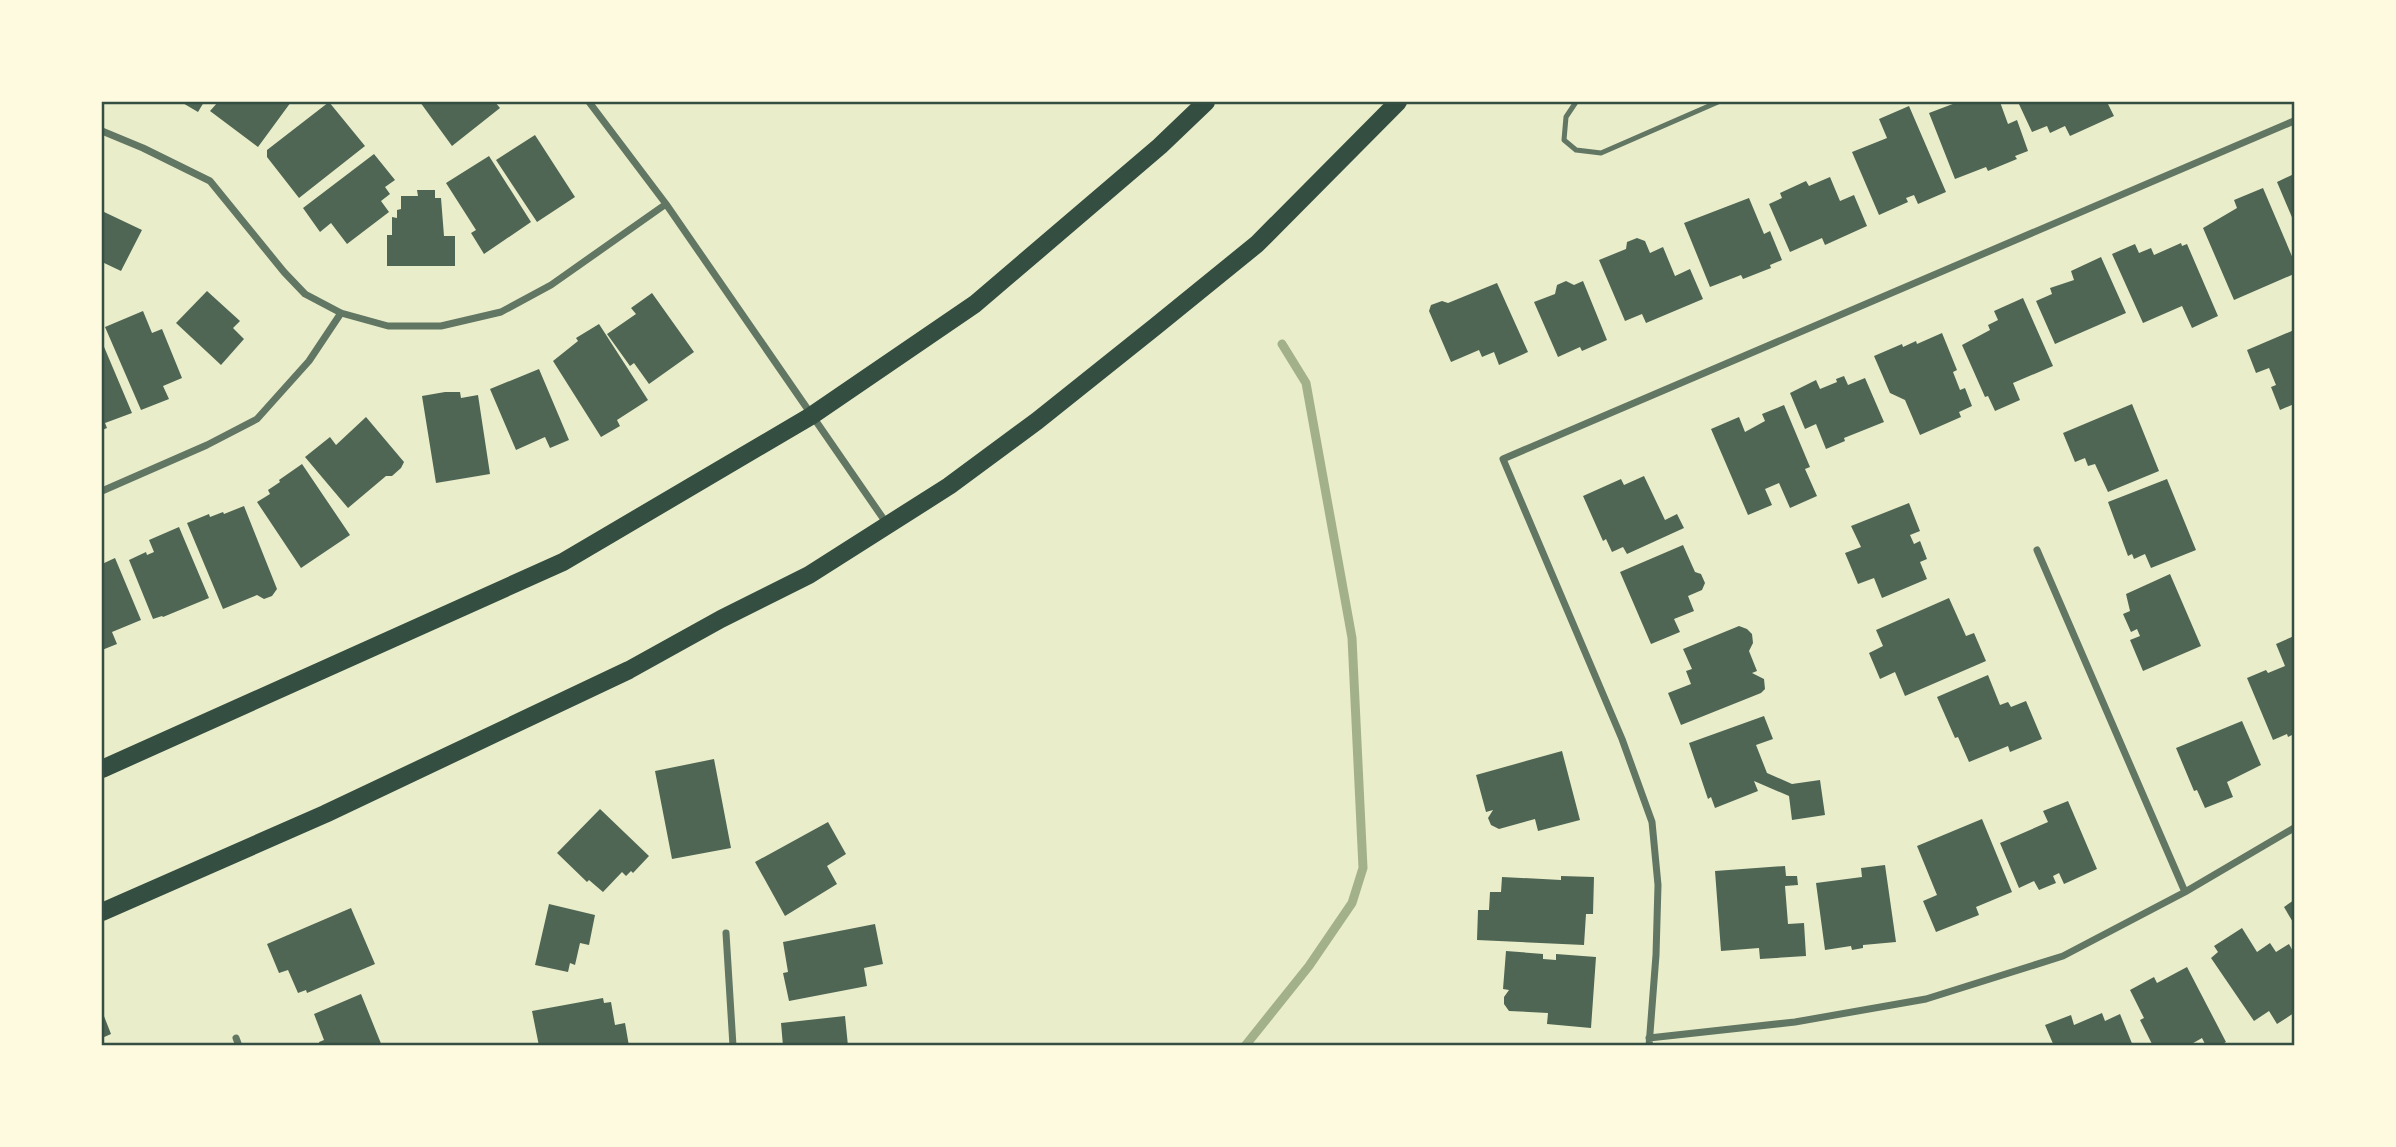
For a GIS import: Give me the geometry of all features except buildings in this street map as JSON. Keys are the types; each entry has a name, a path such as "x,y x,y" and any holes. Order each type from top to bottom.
{"main road":[{"path":"102,769 563,562 811,416 975,303 1160,146 1206,102"},
{"path":"102,912 325,814 629,670 721,619 809,575 949,486 1037,421 1257,244 1398,102"}],"street":[{"path":"589,102 666,204 888,525"},
{"path":"2294,121 1503,459 1622,739 1652,822 1658,885 1649,1042 1795,1022 1926,999 2063,956 2185,892 2294,828"},
{"path":"102,131 210,181 305,294 341,313 388,326 441,326 501,312 551,285 666,204"},
{"path":"102,491 207,445 257,419 309,361 341,313"},
{"path":"2037,550 2185,892"},
{"path":"726,933 733,1045"}],"lane":[{"path":"1576,102 1566,117 1564,140 1576,150 1601,153 1718,102"}],"waterway":[{"path":"1245,1046 1309,966 1352,903 1363,868 1352,638 1306,383 1282,344"}]}
